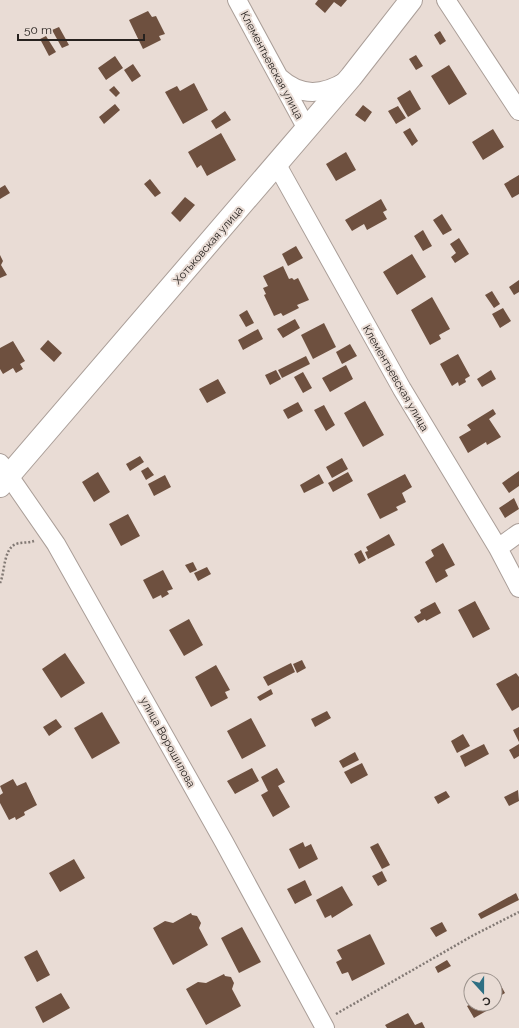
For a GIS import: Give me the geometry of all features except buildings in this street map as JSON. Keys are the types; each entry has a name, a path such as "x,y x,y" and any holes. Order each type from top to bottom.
{"main road":[{"name":"Хотьковская улица","path":"3,475 277,165 351,77 411,0"}],"street":[{"name":"Клементьевская улица","path":"237,0 307,129"},
{"path":"446,0 519,111"},
{"path":"278,76 294,89 305,93 315,93 335,88 351,77"},
{"name":"Клементьевская улица","path":"277,165 402,389 498,548 519,588"},
{"name":"улица Ворошилова","path":"3,475 56,544 224,842 323,1025"},
{"path":"498,548 519,533"}],"path":[{"path":"0,583 8,552 12,546 35,541 47,531"},
{"path":"323,1025 472,936 519,912"}]}
